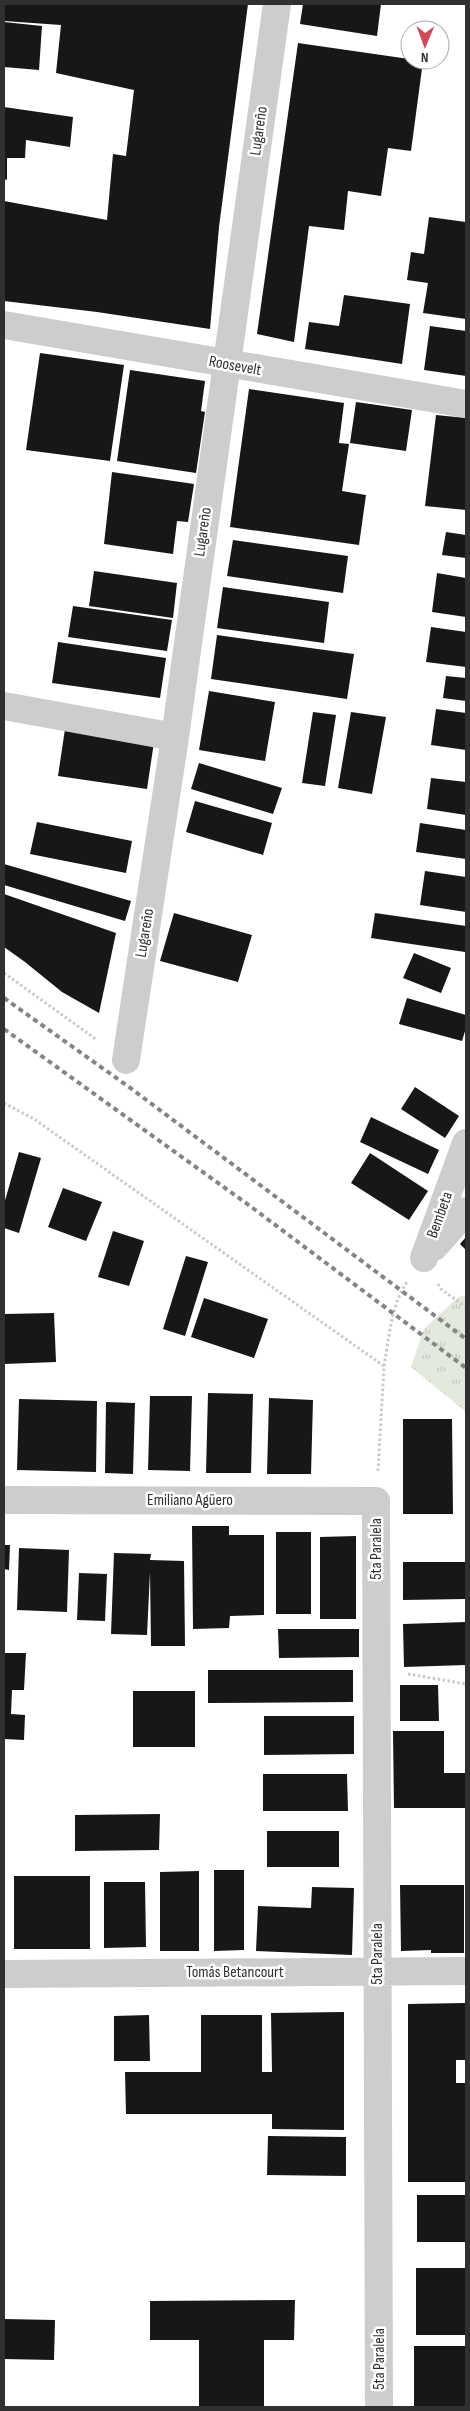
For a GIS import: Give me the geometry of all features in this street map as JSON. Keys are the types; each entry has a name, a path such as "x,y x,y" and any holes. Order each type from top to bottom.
{"street":[{"name":"Lugareño","path":"126,1060 175,736 277,4"},
{"name":"Roosevelt","path":"4,325 466,404"},
{"path":"4,706 175,736"},
{"name":"Bembeta","path":"424,1258 466,1143"},
{"path":"424,1258 466,1211"},
{"name":"Emiliano Agüero","path":"4,1500 376,1501"},
{"name":"5ta Paralela","path":"376,1501 379,2407"},
{"name":"Tomás Betancourt","path":"4,1974 466,1971"}],"path":[{"path":"4,973 126,1060"},
{"path":"4,1103 34,1119 384,1366"},
{"path":"376,1501 384,1366 401,1291 424,1258"},
{"path":"376,1669 466,1684"}],"green space":[{"path":"466,1295 466,1412 411,1367 424,1329 458,1297"}],"building":[{"path":"4,4 248,4 219,227 210,329 97,312 4,301 4,201 107,220 113,154 126,156 134,90 56,73 61,25 4,21"},
{"path":"303,4 381,4 377,36 300,24"},
{"path":"4,22 42,26 39,70 4,67"},
{"path":"298,43 400,58 400,70 422,70 411,151 388,148 381,196 348,191 344,230 309,226 294,342 257,334"},
{"path":"4,107 73,117 70,147 26,140 25,158 7,158 7,180 4,179"},
{"path":"429,217 466,222 466,319 423,313 428,283 407,280 411,252 424,254"},
{"path":"344,295 410,304 402,364 305,349 309,322 339,326"},
{"path":"430,326 466,331 466,376 424,370"},
{"path":"40,353 124,365 110,461 26,450"},
{"path":"130,370 205,381 201,411 205,412 196,473 117,461"},
{"path":"249,389 344,403 339,443 349,444 342,491 366,495 359,545 230,527"},
{"path":"356,402 412,410 406,451 350,443"},
{"path":"436,415 466,418 466,510 425,506"},
{"path":"112,472 194,484 188,522 177,521 173,554 104,544"},
{"path":"446,532 466,535 466,558 442,555"},
{"path":"233,540 348,556 343,593 227,576"},
{"path":"94,571 177,583 173,618 89,606"},
{"path":"437,573 466,578 466,617 432,612"},
{"path":"223,587 329,602 324,643 217,628"},
{"path":"73,606 172,620 167,651 68,637"},
{"path":"431,627 466,632 466,667 426,662"},
{"path":"217,635 354,654 347,699 211,679"},
{"path":"58,642 166,658 160,698 52,683"},
{"path":"446,676 466,678 466,701 443,698"},
{"path":"209,691 275,702 265,761 199,750"},
{"path":"436,709 466,713 466,750 431,745"},
{"path":"313,712 336,715 325,786 302,783"},
{"path":"351,712 386,717 372,794 338,788"},
{"path":"65,729 154,742 147,789 58,776"},
{"path":"199,763 282,788 273,814 191,789"},
{"path":"431,778 466,782 466,815 427,809"},
{"path":"195,801 272,823 263,855 186,832"},
{"path":"37,822 132,841 126,873 30,854"},
{"path":"420,823 466,830 466,859 416,852"},
{"path":"4,864 131,901 125,921 4,885"},
{"path":"425,871 466,877 466,912 420,905"},
{"path":"4,894 116,933 99,1013 62,992 4,947"},
{"path":"174,913 252,935 238,982 160,961"},
{"path":"375,913 466,926 465,952 371,938"},
{"path":"414,953 451,968 441,993 403,978"},
{"path":"407,998 466,1015 466,1028 462,1041 399,1024"},
{"path":"415,1087 459,1116 445,1138 401,1109"},
{"path":"371,1117 439,1150 428,1174 360,1142"},
{"path":"19,1152 41,1158 19,1233 4,1228 4,1204"},
{"path":"370,1153 428,1191 409,1220 351,1183"},
{"path":"63,1188 102,1202 86,1241 48,1227"},
{"path":"113,1231 144,1241 129,1286 98,1277"},
{"path":"466,1237 466,1250 460,1244"},
{"path":"186,1256 208,1262 185,1336 163,1329"},
{"path":"204,1298 268,1319 254,1358 191,1337"},
{"path":"54,1313 56,1362 4,1364 4,1314"},
{"path":"208,1393 253,1394 251,1473 206,1473"},
{"path":"150,1396 192,1396 190,1471 148,1470"},
{"path":"269,1398 313,1400 311,1474 267,1474"},
{"path":"19,1399 97,1401 96,1472 17,1470"},
{"path":"106,1402 135,1403 133,1474 105,1473"},
{"path":"403,1419 452,1419 453,1514 403,1514"},
{"path":"192,1526 229,1526 229,1535 264,1535 264,1615 230,1616 229,1628 193,1629"},
{"path":"276,1532 311,1532 311,1614 276,1614"},
{"path":"356,1536 356,1619 320,1619 320,1537"},
{"path":"4,1545 10,1545 9,1570 4,1569"},
{"path":"19,1548 69,1550 67,1612 17,1610"},
{"path":"114,1553 151,1554 150,1560 184,1561 185,1646 151,1646 150,1572 147,1635 111,1634"},
{"path":"403,1562 466,1562 466,1599 403,1600"},
{"path":"79,1573 107,1574 105,1621 77,1620"},
{"path":"466,1622 466,1665 404,1667 403,1624"},
{"path":"278,1629 359,1629 359,1657 279,1658"},
{"path":"4,1653 26,1653 24,1690 12,1690 11,1714 25,1715 24,1740 4,1739"},
{"path":"208,1670 353,1670 353,1702 208,1703"},
{"path":"400,1685 438,1685 439,1721 400,1721"},
{"path":"133,1691 195,1691 195,1747 133,1747"},
{"path":"264,1716 354,1716 354,1754 264,1755"},
{"path":"393,1731 444,1731 444,1773 466,1773 466,1808 394,1808"},
{"path":"263,1774 347,1774 348,1811 263,1811"},
{"path":"160,1814 159,1850 75,1851 75,1815"},
{"path":"267,1831 339,1831 339,1867 267,1867"},
{"path":"214,1870 244,1870 244,1950 214,1951"},
{"path":"199,1871 199,1951 160,1951 160,1872"},
{"path":"14,1876 90,1876 90,1949 14,1949"},
{"path":"104,1882 145,1882 146,1947 104,1948"},
{"path":"400,1885 464,1885 464,1953 431,1953 431,1950 401,1951"},
{"path":"312,1887 354,1888 352,1955 256,1951 258,1906 311,1908"},
{"path":"466,2003 466,2060 456,2060 456,2083 466,2083 466,2182 408,2182 408,2004"},
{"path":"344,2012 344,2130 272,2129 272,2114 126,2114 125,2072 201,2072 201,2015 262,2015 262,2072 272,2072 271,2013"},
{"path":"149,2015 150,2061 114,2061 114,2016"},
{"path":"268,2136 346,2137 346,2176 267,2175"},
{"path":"417,2195 466,2195 466,2242 417,2242"},
{"path":"416,2268 466,2268 466,2335 416,2335"},
{"path":"295,2300 294,2340 264,2340 264,2407 199,2407 199,2340 150,2340 150,2301"},
{"path":"4,2319 55,2320 54,2360 4,2359"},
{"path":"414,2346 466,2346 466,2407 414,2407"}],"railway":[{"path":"4,998 129,1087 466,1339"},
{"path":"4,1029 250,1206 466,1368"}]}
